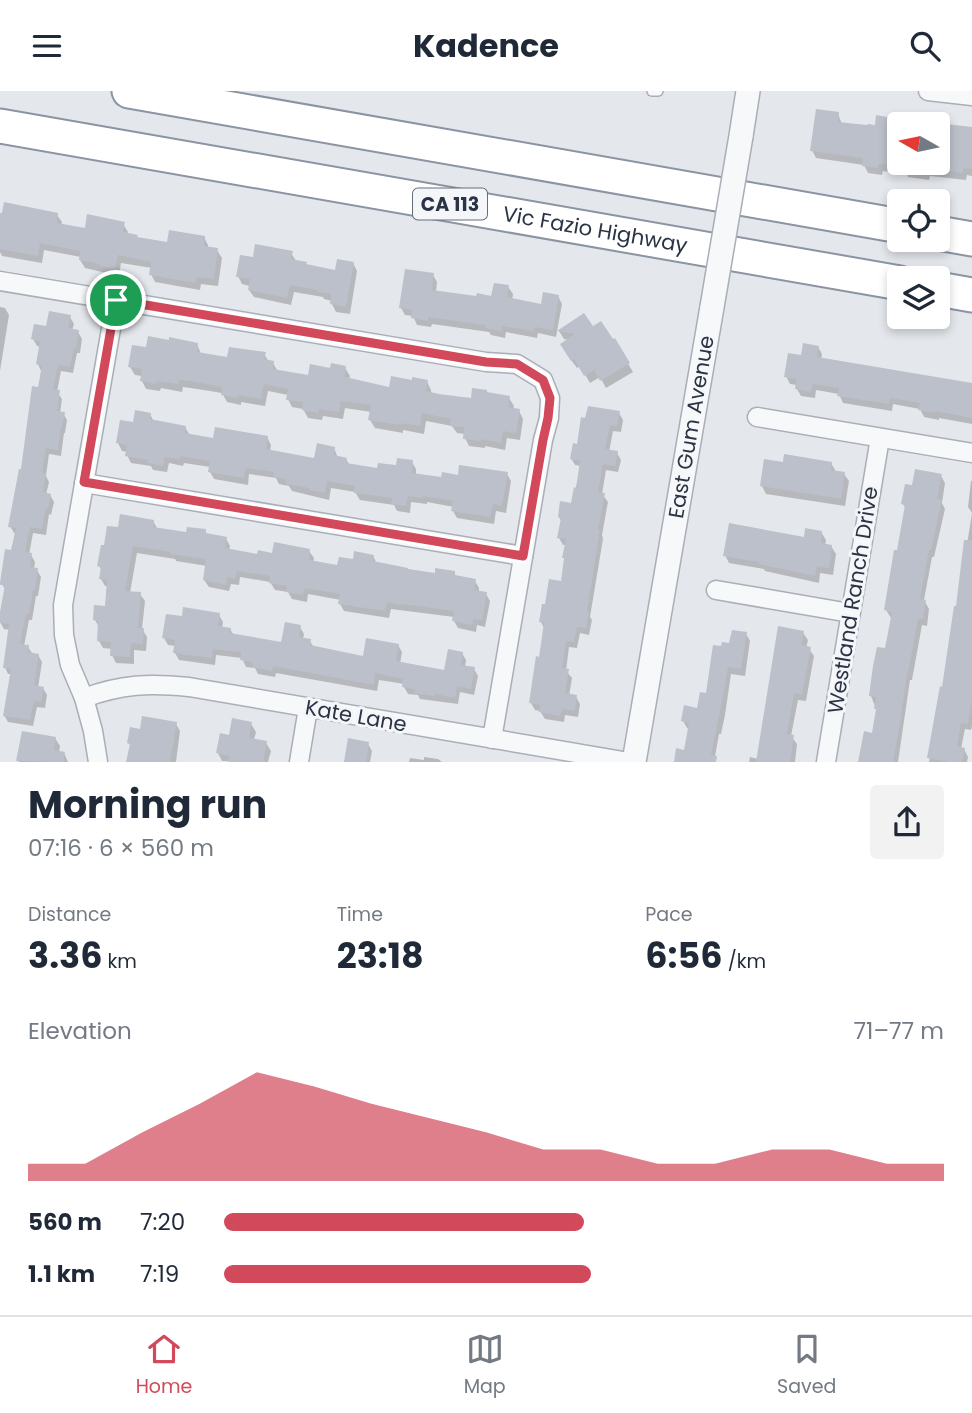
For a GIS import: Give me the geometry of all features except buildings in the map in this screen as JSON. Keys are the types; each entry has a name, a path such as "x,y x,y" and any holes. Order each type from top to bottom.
{"highway":[{"path":"129,91 887,224"},
{"name":"Vic Fazio Highway","path":"0,126 887,281"},
{"path":"950,235 972,239"},
{"path":"950,291 972,295"}],"street":[{"name":"East Gum Avenue","path":"634,762 748,91"},
{"path":"928,91 966,94"},
{"path":"0,281 486,362 517,364 543,380 550,398 548,418 492,739"},
{"path":"99,762 84,698 70,665 64,635 63,605 116,300"},
{"path":"757,417 972,453"},
{"name":"Westland Ranch Drive","path":"826,762 880,438"},
{"path":"84,482 523,556"},
{"path":"716,590 850,613"},
{"name":"Kate Lane","path":"84,698 122,687 165,685 628,762"},
{"path":"299,762 308,708"}],"route":[{"path":"116,300 486,362 517,364 543,380 550,398 548,418 523,556 84,482 116,300"}]}
